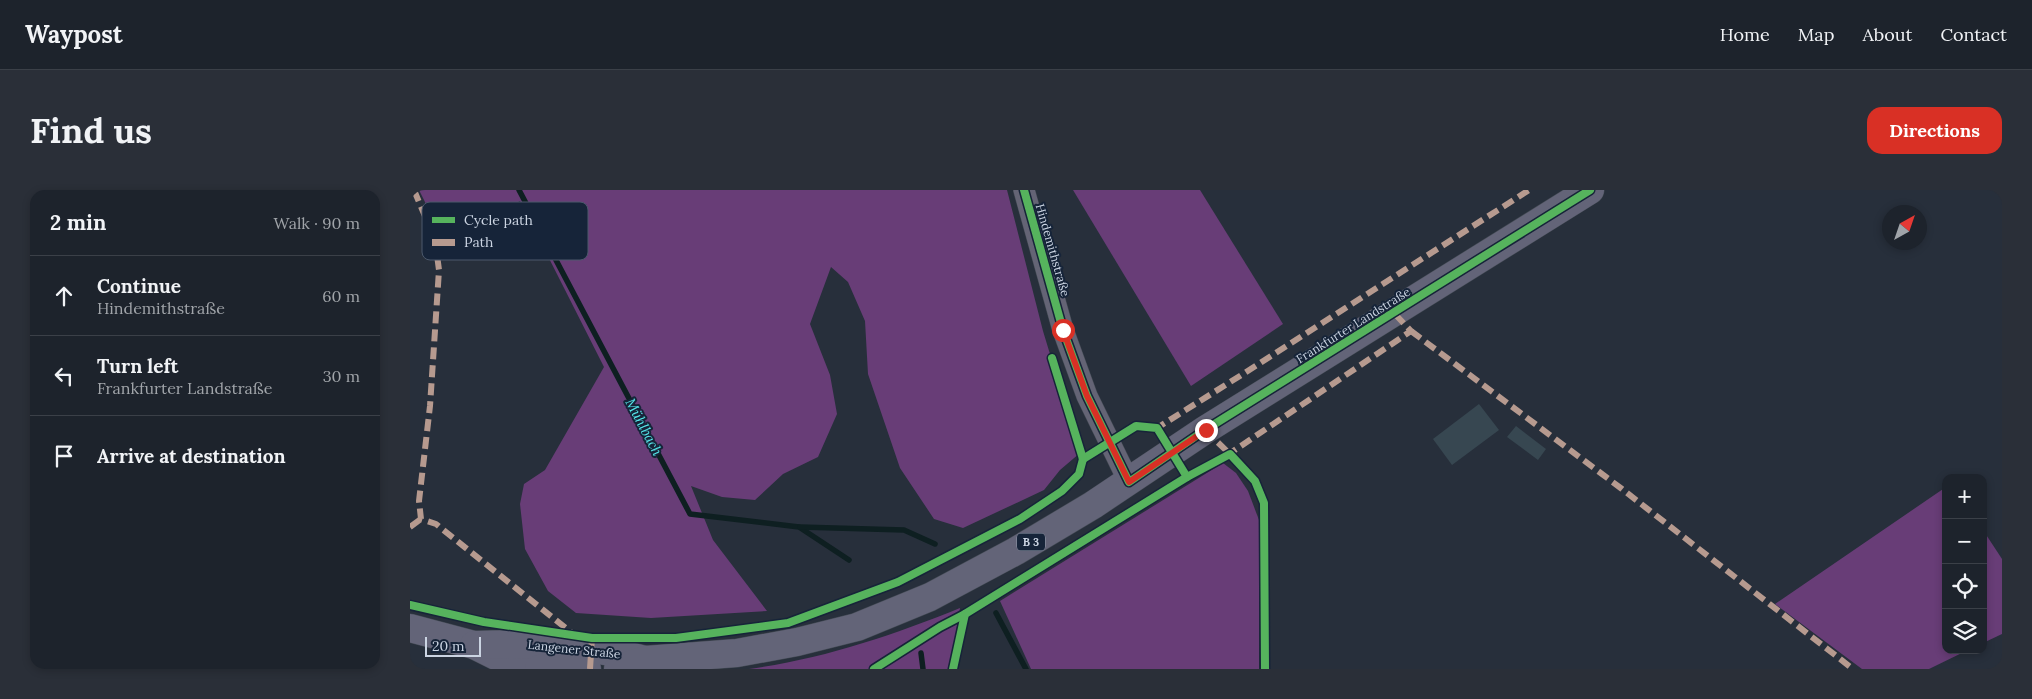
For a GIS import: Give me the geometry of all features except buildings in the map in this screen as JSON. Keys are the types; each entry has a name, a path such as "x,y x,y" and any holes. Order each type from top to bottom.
{"main road":[{"name":"Frankfurter Landstraße","path":"641,666 737,653 797,642 857,626 930,597 973,575 1129,482 1206,430 1590,190"},
{"name":"Langener Straße","path":"410,628 474,645 516,666 535,669"},
{"name":"Langener Straße","path":"474,645 527,644 614,651 641,666"},
{"name":"Langener Straße","path":"618,669 641,666"},
{"name":"Langener Straße","path":"539,669 563,667 587,669"}],"street":[{"name":"Hindemithstraße","path":"1024,190 1063,330 1087,396 1129,482"}],"shaded area":[{"path":"419,190 1007,190 1043,331 1080,453 1060,470 1044,490 963,528 934,519 900,468 868,374 865,321 848,282 831,267 810,324 830,375 837,414 818,457 783,474 755,500 722,497 691,486 713,540 767,611 651,618 576,613 548,591 525,549 520,504 524,484 545,470 604,367 550,260 588,260 588,202 425,202"},
{"path":"1073,190 1200,190 1283,324 1191,386"},
{"path":"1223,463 1236,473 1248,491 1259,520 1259,669 1031,669 1000,601"},
{"path":"1942,490 1942,654 1960,654 1929,669 1862,669 1775,604"},
{"path":"1987,536 2002,559 2002,634 1987,641"},
{"path":"960,608 950,669 749,669 830,653 908,628"}],"waterway":[{"name":"Mühlbach","path":"519,190 525,202"},
{"name":"Mühlbach","path":"556,260 690,514 799,527 849,560"},
{"path":"800,527 904,530 935,544"},
{"path":"996,613 1026,669"},
{"name":"Mühlbach","path":"921,653 923,669"}],"marked path":[{"path":"414,190 422,209"},
{"path":"1154,427 1157,428 1243,374 1529,190"},
{"path":"438,260 439,270 430,406 419,501 421,519 436,524 572,633"},
{"path":"1226,456 1411,331 1394,313"},
{"path":"1411,331 1622,489 1853,669"},
{"path":"1205,430 1233,457"},
{"path":"410,527 421,519"},
{"path":"590,669 592,638"}],"cycle path":[{"path":"1024,190 1063,330 1087,396 1129,482 1205,430 1590,190"},
{"path":"410,605 484,622 592,638 676,638 788,623 898,582 1020,519 1062,491 1079,474 1083,459 1052,358"},
{"path":"1083,459 1136,426 1157,428 1187,477"},
{"path":"953,669 965,614 1187,477 1230,454 1255,481 1264,503 1265,669"},
{"path":"874,669 940,627 965,614"}],"route":[{"path":"1063,330 1087,396 1129,482 1206,430"}]}
